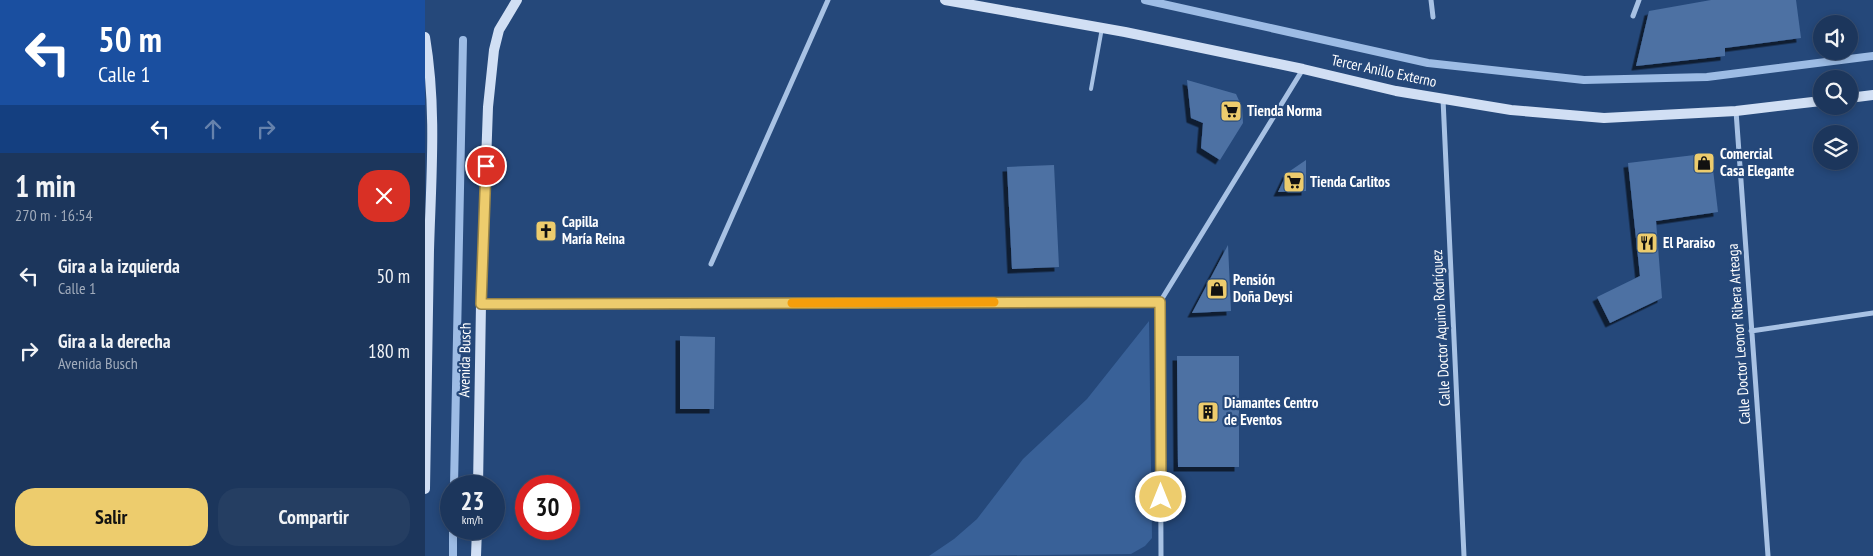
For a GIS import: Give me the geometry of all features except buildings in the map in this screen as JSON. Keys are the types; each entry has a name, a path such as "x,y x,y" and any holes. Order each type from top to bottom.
{"main road":[{"name":"Avenida Busch","path":"478,475 481,304 488,107 494,50 499,30 517,0"},
{"name":"Tercer Anillo Externo","path":"945,0 1102,28 1303,69 1396,91 1511,110 1604,118 1736,111 1813,102"},
{"path":"425,38 430,67 433,117 426,331 425,489"},
{"path":"1858,97 1873,95"},
{"path":"477,540 477,556"}],"street":[{"path":"711,264 828,0"},
{"path":"1431,0 1433,17"},
{"path":"1633,16 1639,0"},
{"path":"1161,556 1160,302 1303,69"},
{"name":"Calle Doctor Aquino Rodríguez","path":"1443,99 1464,556"},
{"name":"Calle Doctor Leonor Ribera Arteaga","path":"1736,111 1768,556"},
{"path":"481,304 1160,302"},
{"path":"1751,330 1873,313"}],"lane":[{"path":"1091,89 1102,28"}],"shaded area":[{"path":"1149,321 1152,538 1145,546 1131,554 929,556 954,539 977,519 1023,459 1087,399"}],"waterway":[{"path":"1145,0 1428,63 1584,80 1707,77 1873,56"},
{"path":"454,475 463,40"},
{"path":"453,540 453,556"}],"slow traffic":[{"path":"792,303 994,302"}],"place":[{"name":"Tienda Norma","path":"1231,111"},
{"name":"Comercial Casa Elegante","path":"1704,163"},
{"name":"Tienda Carlitos","path":"1294,182"},
{"name":"Capilla María Reina","path":"546,231"},
{"name":"El Paraiso","path":"1647,243"},
{"name":"Pensión Doña Deysi","path":"1217,289"},
{"name":"Diamantes Centro de Eventos","path":"1208,412"}],"route":[{"path":"486,166 481,304 1160,302 1161,497"}]}
